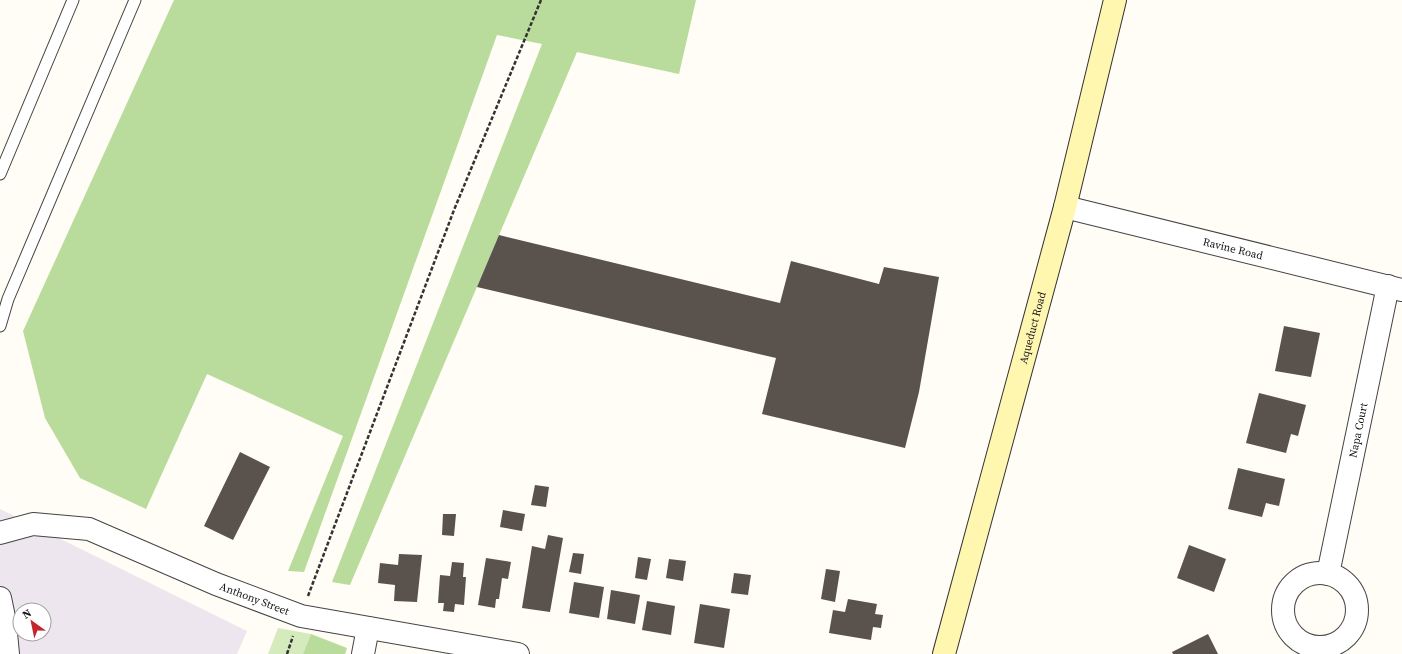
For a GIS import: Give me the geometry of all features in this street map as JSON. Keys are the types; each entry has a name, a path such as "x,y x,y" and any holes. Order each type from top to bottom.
{"street":[{"name":"Aqueduct Road","path":"944,654 1065,207 1115,0"},
{"name":"Ravine Road","path":"1065,207 1395,288"},
{"name":"Napa Court","path":"1328,574 1395,288"},
{"name":"Anthony Street","path":"0,533 33,524 89,529 216,584 301,616 518,654"},
{"path":"0,598 8,654"},
{"path":"364,654 368,628"}],"lane":[{"path":"0,174 73,0"},
{"path":"0,326 8,299 135,0"}],"path":[{"path":"308,598 454,210 541,0"},
{"path":"287,654 294,635"}],"shaded area":[{"path":"0,509 247,631 237,654 0,654"}],"green space":[{"path":"174,0 696,0 679,74 577,52 350,585 332,582 542,44 497,35 304,572 288,571 343,436 207,374 146,509 80,478 45,418 23,331"},
{"path":"278,628 311,634 303,654 268,654"},
{"path":"311,634 347,648 345,654 303,654"}],"building":[{"path":"499,235 780,303 791,261 879,284 884,267 939,277 919,392 905,448 762,414 776,358 477,287"},
{"path":"1284,326 1320,333 1311,377 1275,371"},
{"path":"1259,393 1306,405 1298,436 1291,434 1286,453 1246,443"},
{"path":"240,452 270,467 233,540 204,526"},
{"path":"1238,468 1285,479 1279,506 1266,503 1262,517 1228,509"},
{"path":"535,485 549,487 546,507 531,505"},
{"path":"503,510 525,514 522,531 500,527"},
{"path":"443,514 456,514 454,536 442,535"},
{"path":"548,535 563,538 550,612 522,608 532,546 545,549"},
{"path":"1189,545 1226,559 1214,592 1177,578"},
{"path":"573,553 584,554 581,574 569,572"},
{"path":"399,554 422,555 417,602 394,601 395,585 378,583 380,563 398,565"},
{"path":"638,557 651,559 647,580 635,578"},
{"path":"486,558 511,562 508,579 502,578 499,599 496,599 495,608 478,605"},
{"path":"669,559 686,561 683,581 666,578"},
{"path":"452,562 464,563 463,577 466,577 464,605 455,604 454,612 443,611 444,603 438,603 440,575 450,576"},
{"path":"826,569 840,571 835,602 821,599"},
{"path":"734,573 751,575 748,595 731,593"},
{"path":"574,582 604,587 599,618 569,613"},
{"path":"611,590 640,595 635,624 607,619"},
{"path":"848,599 877,604 875,614 883,615 881,628 873,627 871,640 829,633 833,610 845,612"},
{"path":"647,601 675,606 671,635 642,630"},
{"path":"700,604 730,609 724,648 694,643"},
{"path":"1208,634 1218,654 1173,654 1172,652"}]}
